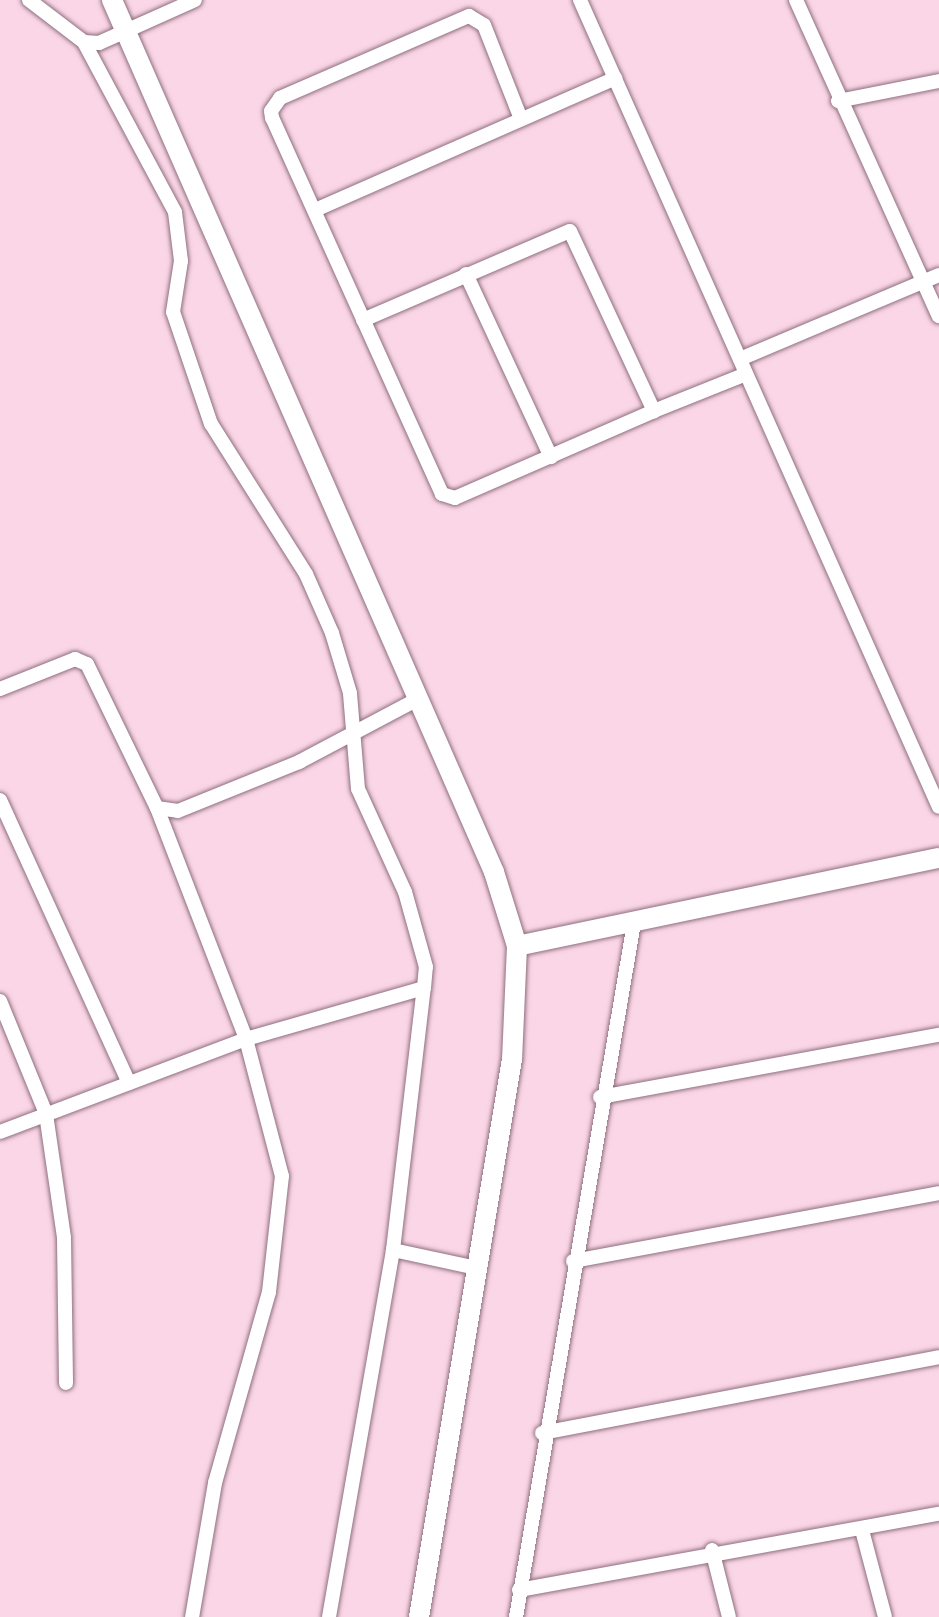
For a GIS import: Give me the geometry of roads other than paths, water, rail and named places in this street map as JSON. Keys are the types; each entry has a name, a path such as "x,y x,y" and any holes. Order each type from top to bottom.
{"street":[{"path":"112,0 418,699 516,946 512,1059 420,1617"},
{"path":"84,42 126,30 195,0"},
{"path":"580,0 939,807"},
{"path":"796,0 838,101 939,316"},
{"path":"34,1 84,42 174,212 180,261 173,312 211,424 306,574 332,633 356,733 358,788 422,940 424,988 393,1250 329,1617"},
{"path":"521,119 484,25 469,16 280,98 272,118 442,494 455,498 654,412 922,278 939,275"},
{"path":"315,210 615,78"},
{"path":"838,101 939,82"},
{"path":"363,320 570,231 654,412"},
{"path":"466,274 551,457"},
{"path":"0,689 74,659 87,664 156,808 246,1039 281,1152 282,1197 261,1329 215,1483 192,1617"},
{"path":"156,808 186,810 356,733 418,699"},
{"path":"0,800 129,1083"},
{"path":"516,946 939,858"},
{"path":"516,1617 542,1434 634,923"},
{"path":"0,1132 246,1039 424,988"},
{"path":"0,1001 46,1114 64,1238 66,1383"},
{"path":"600,1097 939,1035"},
{"path":"573,1261 939,1193"},
{"path":"393,1250 476,1268"},
{"path":"542,1434 939,1357"},
{"path":"519,1590 712,1550 862,1530 939,1514"},
{"path":"862,1530 885,1617"},
{"path":"712,1550 729,1617"}]}
